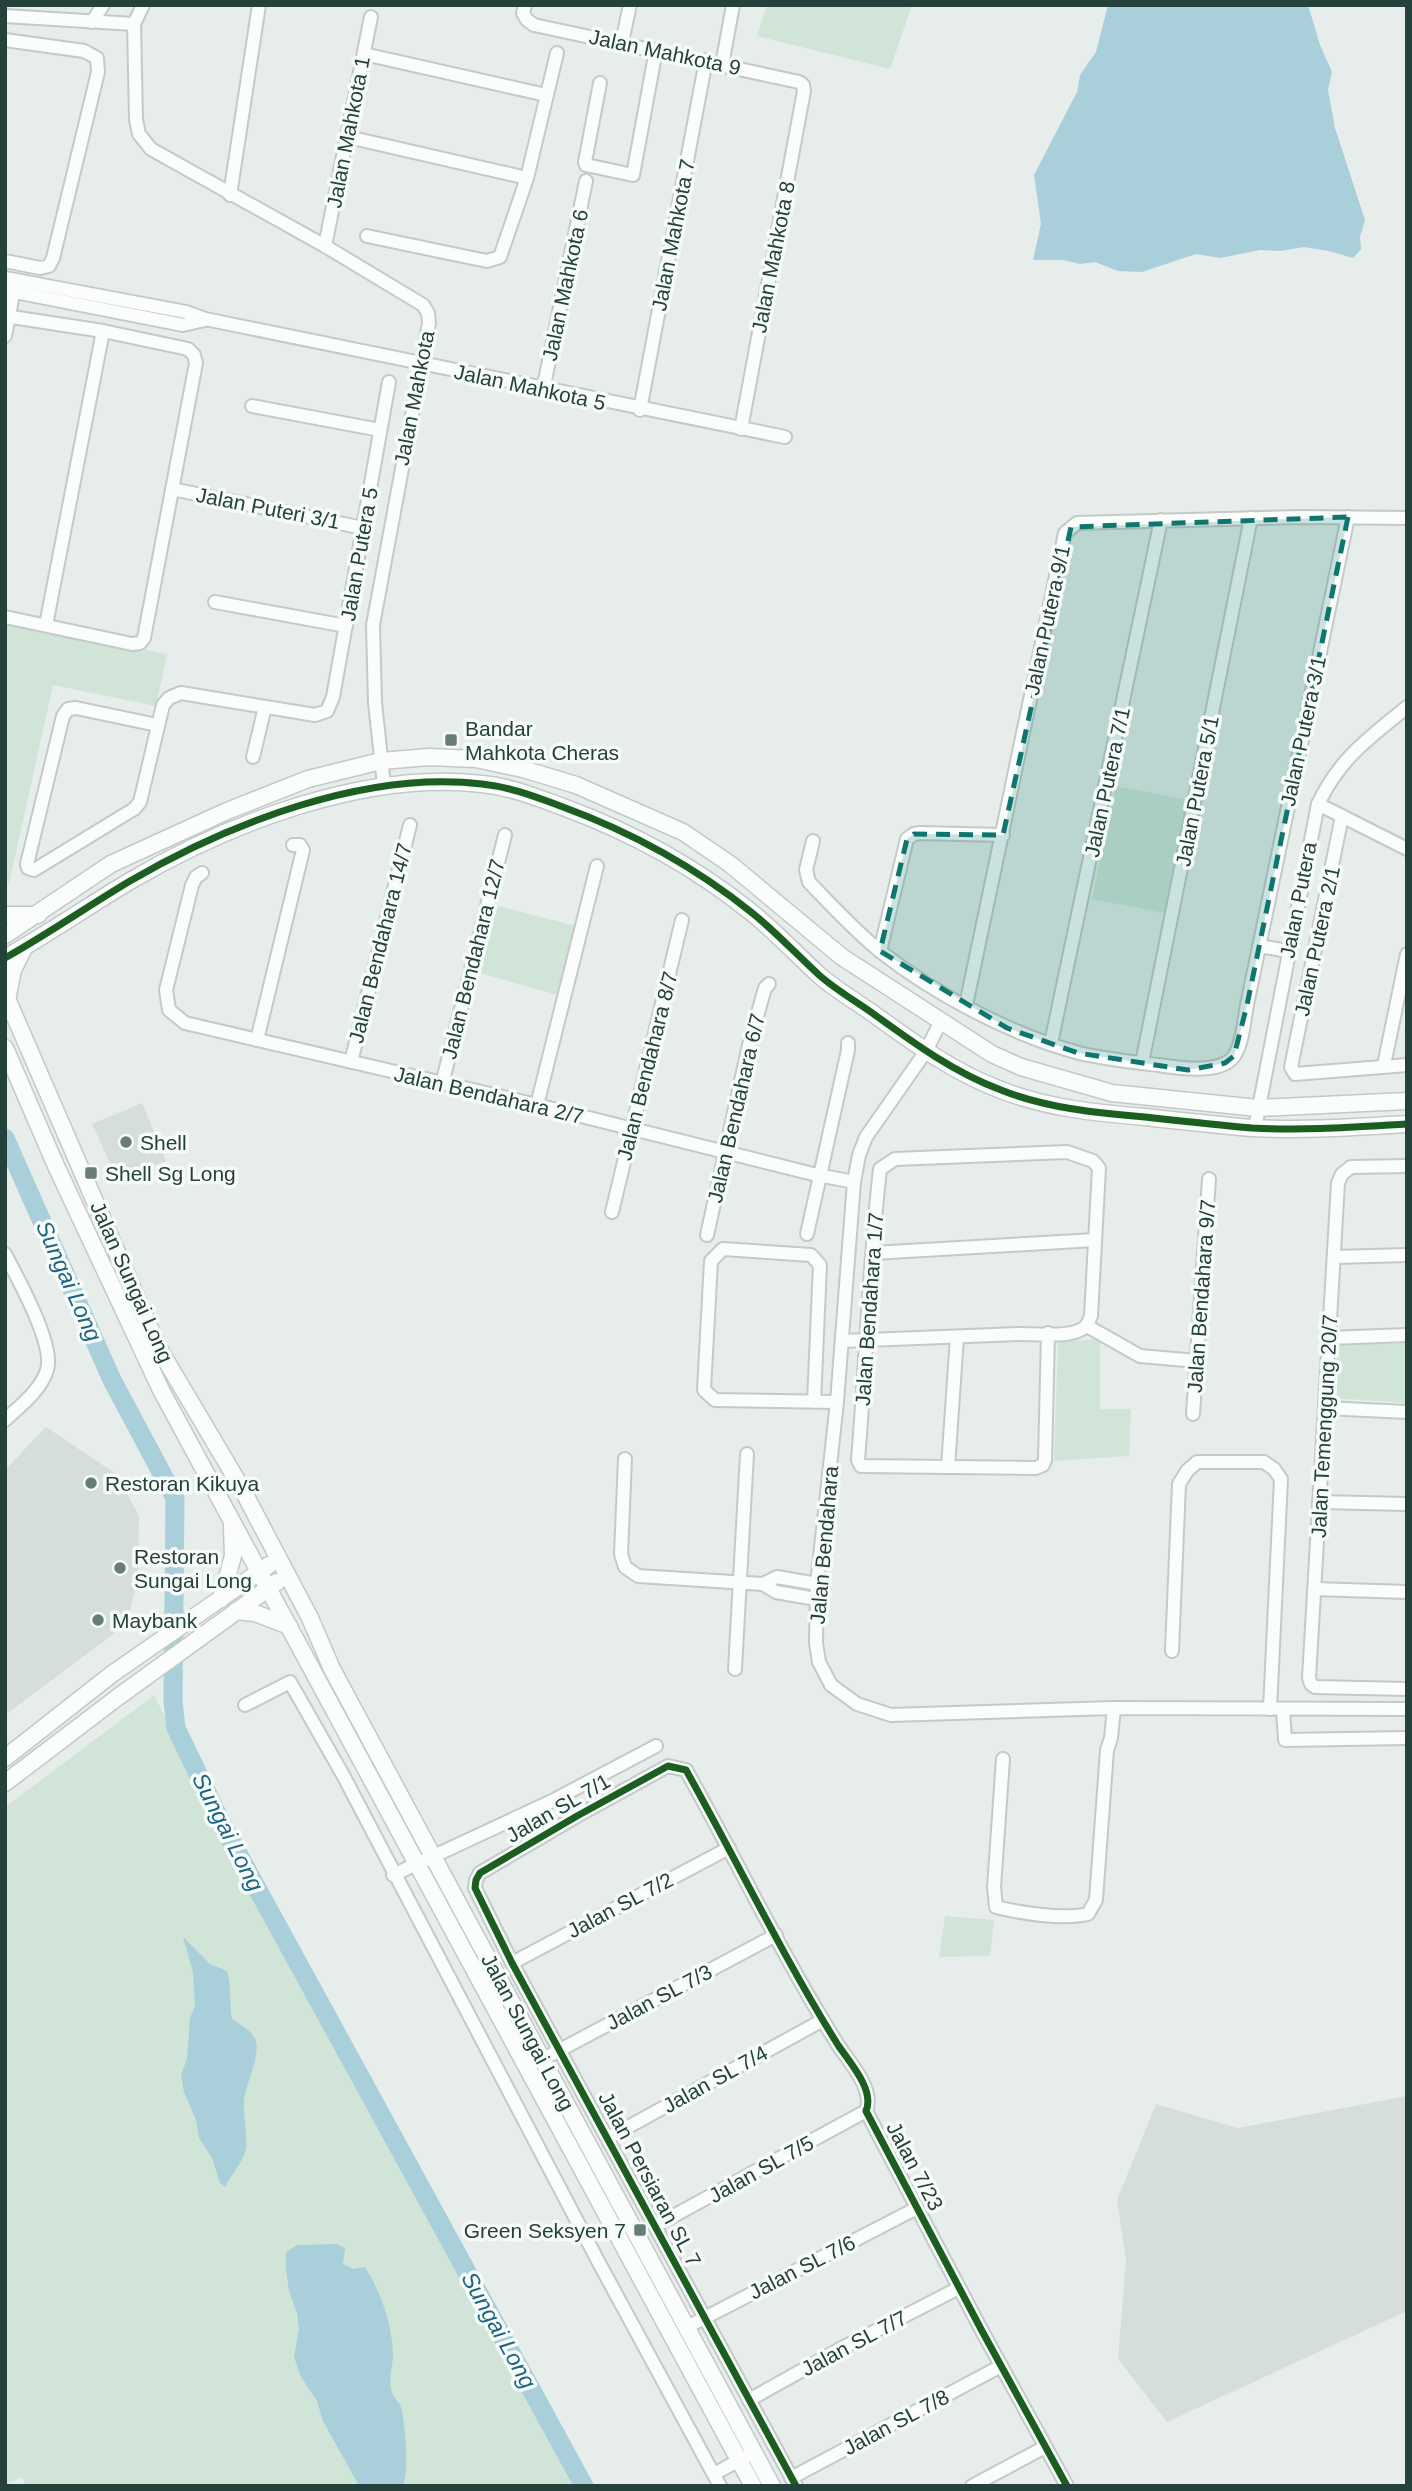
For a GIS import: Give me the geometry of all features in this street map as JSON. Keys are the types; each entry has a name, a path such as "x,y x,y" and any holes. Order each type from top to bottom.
{"street":[{"path":"92,22 103,5"},
{"name":"Jalan Mahkota","path":"143,5 134,24 136,120 139,134 151,149 325,246 423,305 428,313 429,323 373,625 375,703 384,785"},
{"path":"230,195 260,5"},
{"name":"Jalan Mahkota 9","path":"525,5 523,13 534,25 706,61 803,85"},
{"path":"622,43 630,5"},
{"path":"722,65 733,5"},
{"path":"5,16 21,11 92,22 134,24"},
{"name":"Jalan Mahkota 1","path":"325,246 371,17"},
{"path":"5,40 84,51 97,58 98,72 56,246 49,265 40,268 5,261"},
{"path":"600,83 586,165 633,175 656,50"},
{"path":"367,236 487,261 500,257 527,178 557,53"},
{"path":"364,54 546,95"},
{"name":"Jalan Mahkota 7","path":"640,410 706,61"},
{"name":"Jalan Mahkota 8","path":"741,429 803,85"},
{"path":"348,137 527,178"},
{"name":"Jalan Mahkota 6","path":"543,390 586,181"},
{"path":"5,337 10,285"},
{"name":"Jalan Mahkota 5","path":"10,285 186,312 205,320 640,410"},
{"path":"5,617 132,644 139,643 144,638 196,363 194,355 188,349 103,331 7,316"},
{"path":"46,625 103,331"},
{"name":"Jalan Putera 5","path":"265,707 315,715 327,711 333,697 389,382"},
{"path":"252,406 380,430"},
{"path":"640,410 785,437"},
{"name":"Jalan Puteri 3/1","path":"172,489 389,532"},
{"name":"Jalan Putera 3/1","path":"813,841 806,870 809,882 841,915 880,951 921,980 1007,1028 1078,1053 1188,1070 1225,1063 1234,1056 1248,1004 1348,517"},
{"name":"Jalan Putera 9/1","path":"966,1005 1065,533 1077,523 1251,518 1407,518"},
{"name":"Jalan Putera 5/1","path":"1142,1063 1251,518"},
{"name":"Jalan Putera 7/1","path":"1051,1043 1161,520"},
{"path":"215,602 346,626"},
{"path":"158,725 76,708 68,709 63,716 27,864 29,868 34,870 134,809 141,802 163,705 169,698 181,693 265,707 253,757"},
{"name":"Jalan Putera","path":"1255,1128 1318,804 1334,774 1349,755 1407,707"},
{"path":"5,936 111,864 227,811 308,779 381,761 429,757 475,759 523,769 576,785 682,832 730,864 842,957 992,1054 1021,1067 1111,1093 1258,1108 1407,1101"},
{"path":"5,958 134,879 181,854 255,821 384,785 442,781 484,784 522,791 601,821 637,838 697,873 753,913 823,978 926,1051 978,1081 1005,1092 1092,1112 1255,1128 1310,1129 1407,1124"},
{"path":"1318,804 1407,849"},
{"name":"Jalan Putera 2/1","path":"1342,816 1291,1067 1295,1074 1384,1065"},
{"name":"Jalan Bendahara 14/7","path":"351,1062 410,825"},
{"path":"880,951 907,839 920,833 1003,835"},
{"name":"Jalan Bendahara 12/7","path":"442,1084 505,835"},
{"path":"257,1040 303,850 300,845 293,845"},
{"path":"537,1105 597,866"},
{"name":"Jalan Bendahara 2/7","path":"202,873 192,885 166,990 169,1010 185,1023 537,1105 854,1185"},
{"path":"5,915 38,915"},
{"name":"Jalan Bendahara 8/7","path":"612,1212 682,920"},
{"path":"1259,946 1288,951"},
{"path":"6,997 13,970 24,948"},
{"path":"1407,954 1384,1065 1407,1065"},
{"name":"Jalan Bendahara 6/7","path":"707,1235 749,1045 765,988 769,984"},
{"name":"Jalan Sungai Long","path":"6,997 150,1351 241,1488 288,1575 332,1670 772,2486"},
{"name":"Jalan Bendahara","path":"940,1021 926,1051 866,1137 859,1155 854,1185 837,1402 816,1598 816,1643 819,1662 831,1685 874,1711 891,1715 1110,1709 1407,1709"},
{"path":"807,1234 817,1176 848,1043"},
{"name":"Jalan Sungai Long","path":"5,1048 55,1166 150,1351 229,1514 753,2486"},
{"name":"Jalan Bendahara 1/7","path":"948,1467 861,1466 858,1460 880,1168 895,1159 1067,1152 1093,1161 1099,1168 1095,1240"},
{"name":"Jalan Temenggung 20/7","path":"1407,1166 1351,1167 1342,1174 1338,1183 1309,1678 1315,1687 1407,1689"},
{"name":"Jalan Bendahara 9/7","path":"1194,1414 1209,1179"},
{"path":"842,1341 1075,1332 1087,1326 1095,1240 873,1253"},
{"path":"814,1402 820,1265 811,1255 723,1249 711,1261 704,1390 715,1400 814,1402 837,1402"},
{"path":"1335,1257 1407,1255"},
{"path":"5,1420 37,1389 47,1371 49,1357 44,1336 7,1261"},
{"path":"1087,1326 1140,1356 1198,1361"},
{"path":"957,1337 948,1467 1036,1468 1043,1465 1045,1460 1048,1333"},
{"path":"1329,1338 1407,1335"},
{"path":"1325,1408 1407,1412"},
{"path":"735,1669 747,1454"},
{"path":"625,1458 621,1554 625,1567 638,1576 763,1584 777,1577 817,1584"},
{"path":"1172,1651 1178,1484 1186,1471 1197,1462 1264,1462 1274,1469 1281,1479 1277,1709 1285,1740 1407,1738"},
{"path":"1319,1502 1407,1504"},
{"path":"221,1599 233,1556 234,1534 229,1514"},
{"path":"7,1756 112,1674 279,1559"},
{"path":"5,1783 288,1575"},
{"path":"763,1584 776,1592 816,1598"},
{"path":"1314,1589 1407,1592"},
{"path":"236,1611 255,1613 289,1626"},
{"path":"245,1705 290,1682 342,1774 393,1875 717,2480 739,2460 754,2452"},
{"path":"1003,1759 994,1887 996,1907 1077,1916 1088,1914 1096,1900 1107,1750 1104,1737 1110,1709"},
{"path":"393,1875 552,1801 656,1746"},
{"name":"Jalan 7/23","path":"667,1766 686,1770 822,2020 864,2087 870,2103 866,2111 1067,2486"},
{"name":"Jalan SL 7/1","path":"475,1888 480,1873 667,1766"},
{"name":"Jalan SL 7/2","path":"512,1962 729,1847"},
{"name":"Jalan Persiaran SL 7","path":"475,1888 512,1962 794,2482"},
{"name":"Jalan SL 7/3","path":"542,2059 776,1935"},
{"name":"Jalan SL 7/4","path":"608,2138 822,2020"},
{"name":"Jalan SL 7/5","path":"655,2226 866,2111"},
{"name":"Jalan SL 7/6","path":"687,2328 917,2208"},
{"name":"Jalan SL 7/7","path":"749,2400 842,2348 959,2288"},
{"name":"Jalan SL 7/8","path":"794,2482 1001,2366"},
{"path":"972,2486 1045,2447"}],"highlighted area":[{"path":"1348,517 1247,1005 1234,1056 1225,1063 1188,1070 1078,1053 1007,1028 880,951 907,839 914,834 1003,835 1071,527"}],"shaded area":[{"path":"142,1103 166,1161 118,1180 92,1124"},
{"path":"46,1427 116,1474 139,1516 138,1577 129,1614 112,1635 5,1715 5,1470"},
{"path":"1407,2096 1407,2311 1167,2422 1118,2359 1126,2260 1117,2200 1156,2104 1238,2128"}],"green space":[{"path":"767,5 912,5 890,69 757,36"},
{"path":"5,621 167,654 156,706 53,685 9,884 5,878"},
{"path":"1116,786 1188,800 1164,913 1092,899"},
{"path":"497,906 576,926 558,995 480,973"},
{"path":"1100,1339 1100,1409 1131,1409 1129,1456 1054,1461 1058,1342"},
{"path":"1407,1343 1407,1403 1332,1398 1335,1345"},
{"path":"154,1695 232,1850 575,2486 26,2486 22,2477 5,2485 5,1807"},
{"path":"945,1916 994,1920 990,1956 939,1957"}],"water":[{"path":"1108,5 1308,5 1320,45 1332,72 1328,90 1335,128 1365,220 1360,237 1361,249 1353,258 1304,247 1280,251 1260,250 1220,258 1196,254 1142,272 1118,271 1095,262 1080,264 1063,260 1033,260 1041,224 1034,175 1077,92 1080,75 1096,52"},
{"path":"183,1937 210,1964 227,1971 232,2019 249,2031 256,2041 256,2055 244,2100 246,2149 225,2187 220,2183 212,2158 199,2138 181,2075 187,2059 190,2018 195,2006 193,1972"},
{"path":"337,2244 345,2248 343,2264 353,2269 365,2267 381,2298 388,2320 393,2354 391,2388 401,2408 405,2438 406,2472 402,2486 358,2484 323,2421 317,2401 301,2377 294,2357 299,2329 297,2313 289,2291 286,2252 297,2245"}],"waterway":[{"name":"Sungai Long","path":"5,1138 112,1380 175,1498 173,1701 176,1728 223,1826 584,2486"}],"cycle path":[{"path":"5,958 130,881 210,839 254,821 346,793 392,785 438,782 482,784 523,793 588,817 662,852 708,880 751,912 839,991 936,1057 1001,1090 1072,1109 1252,1128 1310,1129 1407,1124"},
{"path":"796,2486 512,1963 475,1888 480,1873 668,1766 686,1770 798,1978 860,2077 867,2094 866,2111 1067,2486"}],"place":[{"name":"Bandar Mahkota Cheras","path":"451,740"},
{"name":"Shell","path":"126,1142"},
{"name":"Shell Sg Long","path":"91,1173"},
{"name":"Restoran Kikuya","path":"91,1483"},
{"name":"Restoran Sungai Long","path":"120,1568"},
{"name":"Maybank","path":"98,1620"},
{"name":"Green Seksyen 7","path":"640,2230"}]}
